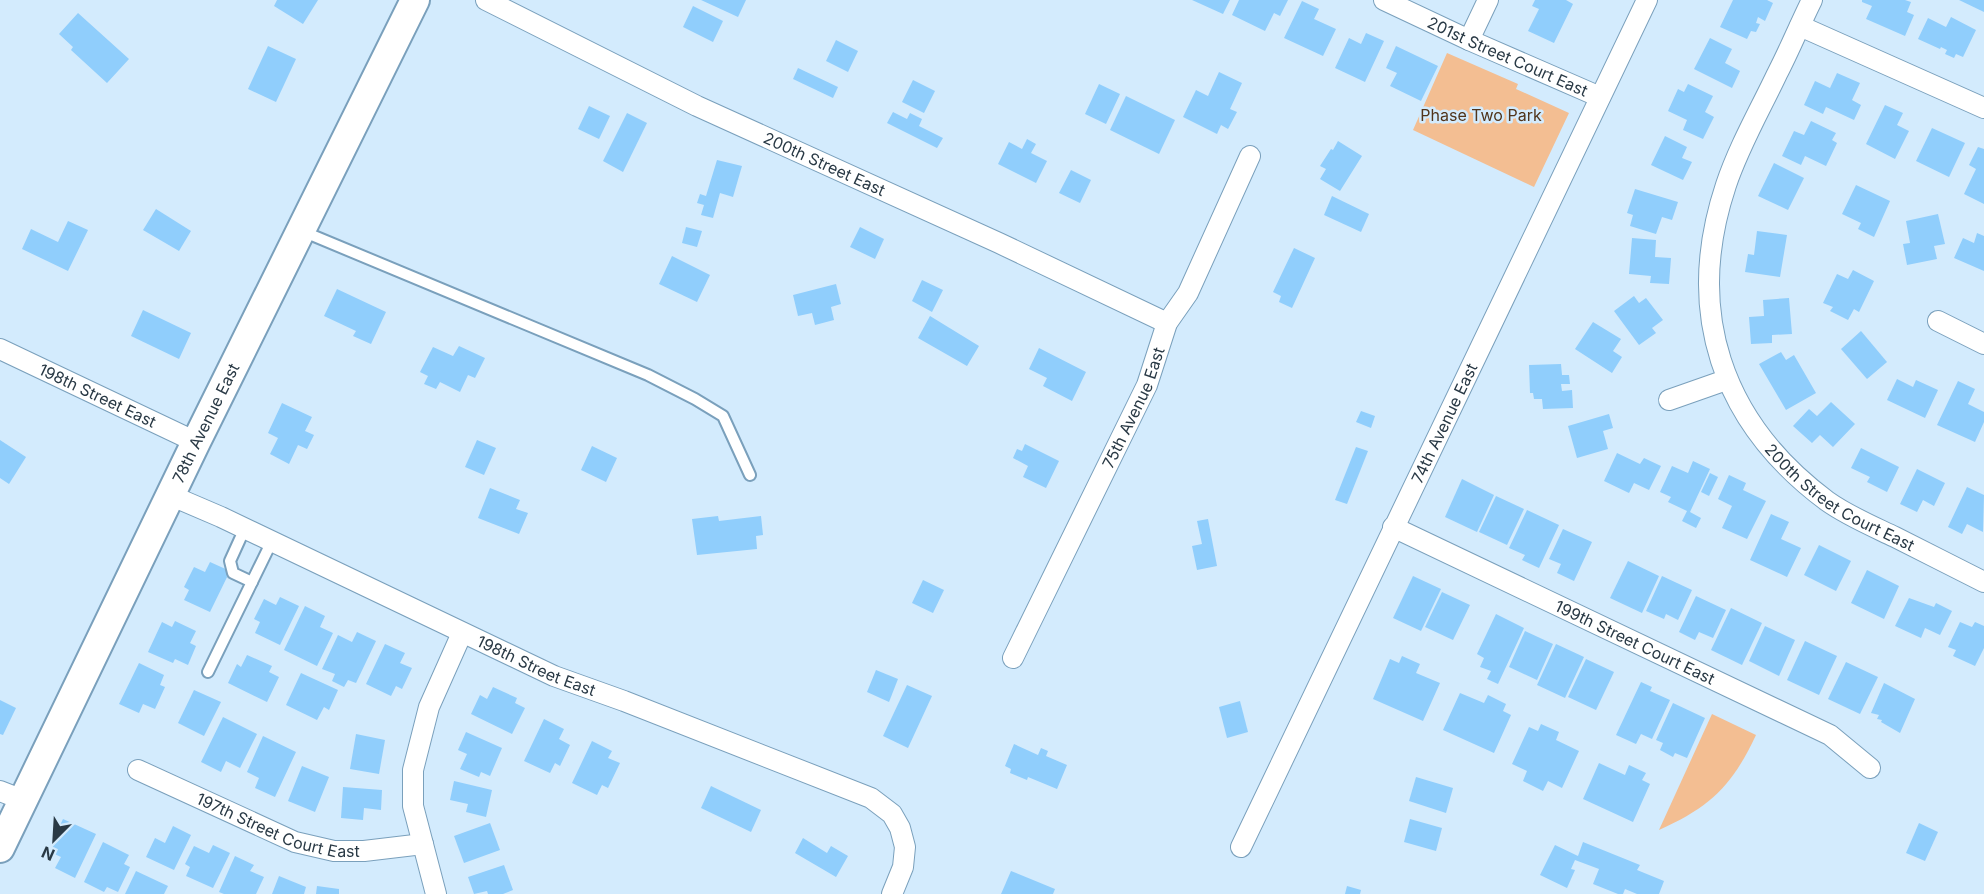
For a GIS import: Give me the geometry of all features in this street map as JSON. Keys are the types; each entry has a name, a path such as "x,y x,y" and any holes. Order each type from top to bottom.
{"street":[{"name":"78th Avenue East","path":"0,848 11,796 172,496 196,442 415,0"},
{"name":"200th Street East","path":"486,0 697,106 999,243 1167,323"},
{"name":"201st Street Court East","path":"1384,0 1600,97"},
{"path":"1469,40 1488,0"},
{"name":"74th Avenue East","path":"1241,847 1647,0"},
{"name":"200th Street Court East","path":"1812,0 1750,127 1726,184 1714,230 1708,277 1712,332 1726,380 1770,448 1790,470 1827,501 1848,515 1984,582"},
{"path":"1800,26 1984,108"},
{"name":"75th Avenue East","path":"1013,658 1147,385 1167,323 1188,293 1250,156"},
{"path":"1938,321 1984,344"},
{"name":"198th Street East","path":"0,350 196,442"},
{"path":"1669,400 1726,380"},
{"name":"198th Street East","path":"172,496 245,528 554,676 624,701 871,798 892,814 900,828 905,847 903,867 892,894"},
{"name":"199th Street Court East","path":"1393,527 1830,735 1870,768"},
{"path":"436,894 413,806 413,770 429,706 462,633"},
{"name":"197th Street Court East","path":"138,770 295,842 334,851 364,851 423,844"}],"lane":[{"path":"302,231 648,375 695,399 723,416 750,475"},
{"path":"245,528 230,561 233,573 252,582"},
{"path":"208,672 272,541"}],"green space":[{"name":"Phase Two Park","path":"1447,53 1518,84 1516,89 1569,113 1534,187 1413,130"},
{"path":"1712,714 1756,735 1738,768 1718,793 1692,813 1659,830"}],"building":[{"path":"277,0 318,0 303,24 274,6"},
{"path":"701,0 746,0 738,17"},
{"path":"1192,0 1230,0 1223,14"},
{"path":"1239,0 1288,0 1280,16 1274,13 1265,31 1232,15"},
{"path":"1535,0 1566,0 1573,4 1554,43 1528,31 1539,9 1532,6"},
{"path":"1733,0 1767,0 1773,3 1765,21 1758,17 1756,23 1760,24 1756,32 1751,31 1747,39 1720,27"},
{"path":"1862,0 1911,2 1907,12 1914,15 1905,36 1866,19 1872,6"},
{"path":"1959,0 1984,0 1984,12"},
{"path":"1302,1 1319,9 1314,19 1336,29 1323,56 1284,38"},
{"path":"693,6 723,21 713,42 683,27"},
{"path":"78,13 129,59 107,83 71,50 73,47 59,34"},
{"path":"1951,17 1976,30 1963,57 1956,54 1954,58 1945,54 1947,50 1918,39 1928,18 1946,27"},
{"path":"1366,33 1384,41 1365,82 1335,68 1349,38 1361,44"},
{"path":"1710,38 1732,49 1725,63 1740,71 1732,88 1694,69"},
{"path":"836,40 858,51 848,72 826,61"},
{"path":"268,46 296,59 276,102 248,89"},
{"path":"1396,46 1438,66 1421,101 1390,86 1397,73 1386,68"},
{"path":"798,68 838,87 833,98 793,79"},
{"path":"1219,72 1242,83 1230,109 1237,112 1228,129 1221,125 1217,134 1183,117 1196,90 1208,96"},
{"path":"1837,73 1860,83 1852,100 1861,105 1854,120 1826,107 1823,114 1804,105 1815,81 1830,88"},
{"path":"913,80 935,91 924,113 902,102"},
{"path":"1099,84 1120,94 1106,124 1085,114"},
{"path":"1688,84 1713,96 1705,112 1714,117 1703,139 1683,130 1687,120 1668,111 1678,89 1684,92"},
{"path":"1126,96 1175,120 1159,154 1110,130"},
{"path":"1885,105 1903,113 1897,125 1909,131 1895,159 1866,144"},
{"path":"589,106 610,116 599,139 578,129"},
{"path":"893,112 907,119 910,113 922,119 919,126 943,138 937,148 887,123"},
{"path":"627,113 647,123 623,172 603,161"},
{"path":"1811,121 1836,133 1832,140 1837,143 1826,166 1805,156 1801,165 1782,156 1794,131 1804,135"},
{"path":"1932,128 1965,143 1949,177 1916,161"},
{"path":"1665,136 1687,147 1682,158 1692,162 1683,180 1651,165"},
{"path":"1027,139 1036,144 1031,153 1047,161 1036,183 998,164 1009,142 1022,149"},
{"path":"1338,141 1362,156 1340,191 1320,179 1326,169 1320,166"},
{"path":"1978,147 1984,149 1984,204 1964,194 1976,169 1969,165"},
{"path":"717,160 742,166 733,197 720,193 713,218 701,215 704,205 697,203 700,194 706,196"},
{"path":"1774,163 1804,178 1788,210 1758,196"},
{"path":"1071,170 1091,180 1080,203 1059,193"},
{"path":"1856,185 1890,201 1874,237 1858,229 1861,223 1842,214"},
{"path":"1635,189 1678,202 1672,220 1662,217 1656,234 1630,226 1633,215 1627,213"},
{"path":"1332,196 1369,214 1361,232 1324,215"},
{"path":"156,209 191,231 179,251 143,230"},
{"path":"1938,214 1945,244 1934,246 1937,259 1907,265 1903,244 1910,243 1906,221"},
{"path":"68,221 88,230 68,271 22,249 31,229 58,242"},
{"path":"686,227 702,231 697,247 682,243"},
{"path":"860,227 884,239 875,259 850,247"},
{"path":"1757,231 1787,235 1780,277 1745,272 1748,254 1754,255"},
{"path":"1977,233 1984,236 1984,271 1954,258 1963,238 1974,243"},
{"path":"1632,238 1656,240 1655,257 1671,258 1669,284 1650,283 1651,276 1629,274"},
{"path":"1294,248 1315,258 1292,308 1279,302 1281,296 1273,292"},
{"path":"672,256 710,275 697,302 659,284"},
{"path":"1853,270 1874,281 1859,312 1854,309 1848,320 1830,311 1833,307 1823,303 1837,274 1848,279"},
{"path":"922,280 943,290 932,312 912,301"},
{"path":"836,284 841,304 831,307 834,320 815,325 812,313 798,316 793,295"},
{"path":"337,289 386,312 371,344 353,336 356,331 324,316"},
{"path":"1634,296 1639,303 1646,298 1663,320 1652,328 1656,333 1639,345 1614,311"},
{"path":"1789,298 1792,334 1772,335 1772,343 1751,344 1749,317 1764,316 1763,300"},
{"path":"143,310 191,333 179,359 131,336"},
{"path":"930,316 979,346 967,366 918,338"},
{"path":"1593,322 1621,339 1613,351 1622,357 1612,373 1575,349"},
{"path":"1861,331 1887,362 1867,379 1841,349"},
{"path":"459,346 485,358 475,378 468,375 460,392 440,382 436,389 424,384 428,376 420,372 433,347 453,356"},
{"path":"1039,348 1086,372 1072,401 1043,386 1047,378 1029,369"},
{"path":"1781,352 1786,360 1794,355 1816,393 1786,410 1759,364"},
{"path":"1561,364 1562,375 1569,375 1570,384 1561,384 1562,391 1572,390 1573,408 1543,409 1542,399 1534,399 1533,393 1530,393 1529,365"},
{"path":"1897,379 1913,387 1916,380 1938,390 1925,418 1887,400"},
{"path":"1958,381 1975,389 1968,404 1984,412 1984,422 1975,442 1937,425"},
{"path":"1831,402 1855,424 1833,447 1820,435 1812,443 1793,426 1809,409 1817,416"},
{"path":"282,403 312,417 305,431 314,435 307,449 298,445 289,464 270,454 278,438 268,433"},
{"path":"1361,411 1375,416 1371,428 1356,422"},
{"path":"1609,414 1613,428 1603,431 1608,449 1577,458 1568,426"},
{"path":"0,440 26,457 9,484 0,478"},
{"path":"477,440 496,448 484,475 465,467"},
{"path":"1025,444 1059,461 1046,488 1023,477 1028,466 1013,458 1017,449 1022,451"},
{"path":"592,446 617,458 606,482 581,470"},
{"path":"1356,447 1368,451 1347,504 1335,500"},
{"path":"1861,448 1899,467 1887,492 1867,482 1870,477 1851,468"},
{"path":"1617,453 1640,464 1644,458 1661,466 1649,490 1634,483 1629,493 1604,481"},
{"path":"1693,461 1710,469 1690,512 1701,518 1696,528 1682,521 1687,511 1668,502 1671,497 1660,492 1672,466 1688,473"},
{"path":"1917,469 1945,483 1934,506 1923,500 1917,512 1900,504"},
{"path":"1710,473 1718,477 1709,496 1701,492"},
{"path":"1729,475 1746,483 1743,490 1766,501 1747,539 1722,528 1732,506 1718,499"},
{"path":"1462,479 1494,495 1477,532 1445,517"},
{"path":"1967,487 1984,495 1983,532 1967,524 1962,534 1948,527"},
{"path":"490,488 520,500 516,509 528,513 519,534 478,518"},
{"path":"1496,496 1524,509 1507,545 1479,532"},
{"path":"1527,510 1559,525 1539,568 1522,560 1525,555 1509,548"},
{"path":"1771,514 1789,522 1781,539 1801,548 1787,577 1750,560"},
{"path":"718,516 719,521 761,516 763,535 756,536 757,549 697,555 692,519"},
{"path":"1208,519 1217,566 1197,570 1192,546 1202,544 1197,521"},
{"path":"1563,529 1592,542 1574,581 1557,573 1561,564 1549,559"},
{"path":"1819,545 1851,561 1836,591 1804,575"},
{"path":"1628,561 1659,576 1642,613 1610,598"},
{"path":"210,562 230,571 210,612 184,600 189,590 184,587 194,567 205,572"},
{"path":"1867,570 1899,586 1884,619 1851,603"},
{"path":"1413,576 1441,589 1421,631 1393,618"},
{"path":"1662,576 1692,590 1678,620 1666,614 1664,619 1646,611"},
{"path":"923,580 944,590 933,613 912,603"},
{"path":"1442,592 1470,605 1453,640 1425,627"},
{"path":"1696,596 1726,610 1713,638 1699,632 1695,640 1679,632"},
{"path":"280,597 299,606 280,645 255,633 260,622 254,619 264,599 276,605"},
{"path":"1909,598 1934,607 1936,603 1952,611 1940,635 1925,628 1921,638 1895,626"},
{"path":"305,606 325,616 320,627 333,633 317,666 284,650"},
{"path":"1731,608 1762,623 1742,665 1711,650"},
{"path":"1496,614 1524,628 1498,684 1487,679 1491,671 1480,667 1484,658 1477,654"},
{"path":"175,621 196,631 190,643 196,646 188,665 175,659 173,663 148,652 162,622 172,627"},
{"path":"1960,622 1972,627 1975,622 1984,626 1984,648 1975,666 1953,656 1956,650 1948,647"},
{"path":"1765,626 1795,640 1779,676 1749,661"},
{"path":"1525,631 1553,644 1537,680 1509,667"},
{"path":"357,632 376,641 356,683 348,680 344,687 332,681 335,674 322,669 338,635 352,642"},
{"path":"1805,641 1837,656 1819,695 1787,680"},
{"path":"385,644 405,653 400,663 412,668 402,689 396,686 391,696 366,684"},
{"path":"1556,644 1584,657 1565,698 1537,685"},
{"path":"247,655 272,666 269,672 279,677 267,702 228,683 237,664 241,667"},
{"path":"1402,656 1420,664 1416,673 1440,683 1423,721 1373,699 1390,659 1399,663"},
{"path":"1586,659 1614,672 1596,710 1568,697"},
{"path":"1846,662 1878,677 1860,714 1828,699"},
{"path":"139,663 164,675 160,685 165,687 155,709 143,704 139,713 119,704"},
{"path":"876,670 898,679 889,702 867,692"},
{"path":"301,673 338,690 329,710 324,707 317,720 286,705"},
{"path":"1641,682 1652,687 1650,691 1670,700 1652,739 1641,734 1636,744 1616,735"},
{"path":"1884,683 1915,699 1900,733 1877,719 1879,715 1871,713"},
{"path":"907,685 932,696 908,748 883,736"},
{"path":"493,687 517,698 515,703 525,708 512,734 471,714 480,695 487,699"},
{"path":"194,690 221,702 204,736 178,723"},
{"path":"1460,693 1484,703 1488,695 1506,704 1503,711 1511,715 1494,753 1443,730"},
{"path":"0,700 16,708 3,735 0,734"},
{"path":"1240,701 1248,732 1227,738 1219,707"},
{"path":"1673,703 1705,718 1687,758 1675,753 1673,757 1660,750 1663,743 1656,740"},
{"path":"223,717 257,734 240,768 226,761 221,772 201,762"},
{"path":"544,719 564,729 559,739 570,745 560,766 555,763 550,773 524,761"},
{"path":"1541,724 1559,732 1556,740 1579,751 1562,788 1548,781 1543,791 1523,781 1527,771 1512,764 1529,727 1538,731"},
{"path":"466,732 502,748 490,776 481,772 479,777 460,769 467,754 458,750"},
{"path":"356,734 385,740 379,774 350,769"},
{"path":"263,736 296,752 275,797 255,788 259,778 247,772"},
{"path":"592,741 612,751 608,758 620,763 608,788 602,785 597,795 572,783"},
{"path":"1014,744 1038,755 1041,748 1048,751 1046,756 1067,765 1057,789 1028,777 1027,780 1010,773 1011,769 1005,766"},
{"path":"1599,763 1625,775 1629,765 1646,773 1642,780 1650,784 1633,822 1583,799"},
{"path":"302,766 329,777 315,812 288,801"},
{"path":"1416,777 1453,788 1446,813 1409,801"},
{"path":"454,781 492,790 486,817 466,812 468,804 450,800"},
{"path":"711,786 761,810 751,832 701,808"},
{"path":"343,787 382,790 381,810 364,808 363,820 341,818"},
{"path":"63,819 96,834 75,878 55,868 61,857 48,851"},
{"path":"1410,819 1442,828 1436,851 1404,842"},
{"path":"490,823 500,850 464,863 454,836"},
{"path":"1919,823 1938,832 1925,861 1906,853"},
{"path":"173,826 191,835 174,870 146,857 155,838 165,843"},
{"path":"803,838 827,853 831,846 848,856 836,877 795,853"},
{"path":"103,842 129,855 124,864 130,867 118,892 107,887 104,892 84,882"},
{"path":"1583,842 1640,865 1637,870 1664,881 1659,894 1637,894 1625,889 1623,894 1618,894 1593,884 1599,869 1575,860 1571,869 1575,870 1567,888 1540,875 1555,845 1578,856"},
{"path":"213,845 230,853 213,888 186,876 190,867 185,864 194,846 209,853"},
{"path":"235,856 254,865 250,871 264,877 256,894 219,892"},
{"path":"504,865 513,890 503,894 488,894 487,891 474,894 468,877"},
{"path":"136,871 168,886 164,894 125,894"},
{"path":"1011,871 1055,889 1053,894 1001,894"},
{"path":"279,876 306,887 304,894 272,894"},
{"path":"317,886 339,889 339,894 316,894"},
{"path":"1347,886 1361,890 1360,894 1345,894"}]}
